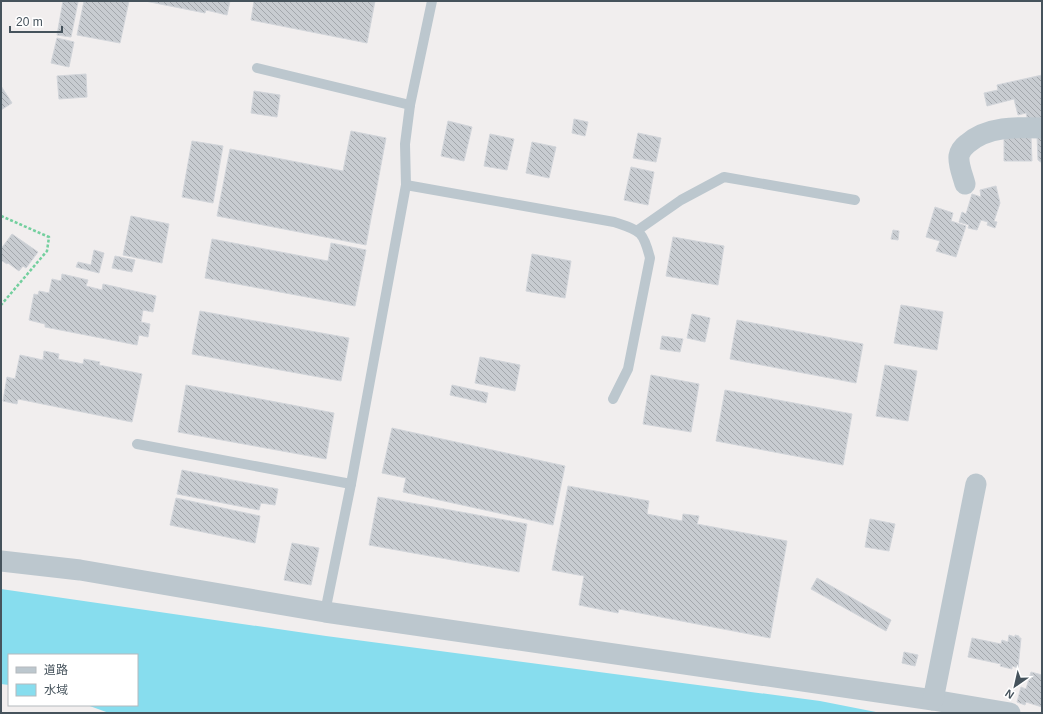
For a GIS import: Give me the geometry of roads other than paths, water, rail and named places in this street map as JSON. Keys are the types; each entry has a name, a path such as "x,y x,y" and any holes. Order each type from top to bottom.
{"street":[{"path":"965,184 960,167 959,156 962,148 971,140 990,131 1008,128 1042,128"},
{"path":"933,700 976,484"},
{"path":"1,561 80,570 324,612 933,700 1010,713"}],"lane":[{"path":"324,612 350,484 406,185 405,144 410,105 432,1"},
{"path":"257,68 410,105"},
{"path":"638,230 682,200 724,177 855,200"},
{"path":"406,185 614,222 638,230 646,242 650,258 628,369 613,399"},
{"path":"137,444 350,484"}],"water":[{"path":"1,589 326,636 820,701 881,713 109,713 90,706 138,706 138,654 8,654 8,685 1,684"}]}
